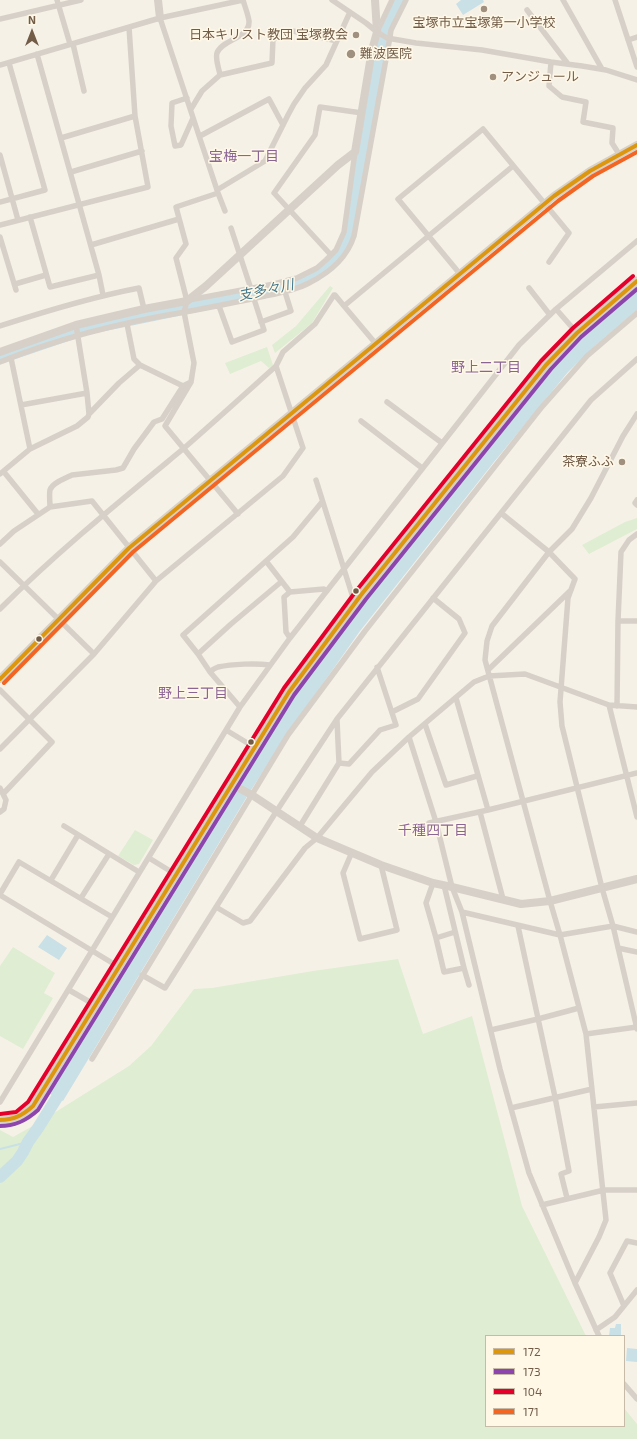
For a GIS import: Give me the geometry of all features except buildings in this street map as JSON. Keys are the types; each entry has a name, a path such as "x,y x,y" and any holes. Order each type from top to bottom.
{"main road":[{"path":"0,1120 17,1118 33,1106 175,874 289,692 355,604 529,384 561,348 637,281"}],"street":[{"path":"0,19 58,3 81,0"},
{"path":"158,0 160,18 225,210"},
{"path":"0,65 160,18 243,0 249,22 248,28 244,33 220,48 217,52 216,58 220,75"},
{"path":"332,0 378,33 388,37 416,43 482,50 602,69 637,80"},
{"path":"375,0 378,33"},
{"path":"0,352 77,331 144,309 251,289 297,278 317,268 332,255 336,250 344,232 355,152 372,50 392,0"},
{"path":"0,362 77,331 126,324 184,311 219,306 285,292 308,284 337,264 350,247 354,236 388,37 406,0"},
{"path":"563,0 602,69"},
{"path":"615,0 637,67"},
{"path":"58,3 72,44 84,91"},
{"path":"527,10 568,64"},
{"path":"238,514 165,426 191,382 194,363 184,311 186,302 176,258 186,244 176,207 218,191 265,161 283,124 304,88 326,65 350,12"},
{"path":"0,225 148,187 135,116 129,27"},
{"path":"190,109 202,91 220,75 272,63 273,39 293,31 337,41"},
{"path":"628,40 637,37"},
{"path":"37,54 91,245 103,295"},
{"path":"0,202 45,190 9,62"},
{"path":"551,62 548,86 562,97 586,102 583,122 613,128 612,143 619,154"},
{"path":"187,98 172,103 171,126 175,146 181,145 193,118"},
{"path":"200,136 269,99 283,124"},
{"path":"332,255 274,193 315,135 320,107 362,113"},
{"path":"61,138 135,116"},
{"path":"460,274 398,199 483,129 569,233 549,262"},
{"path":"0,679 130,548 210,480 545,204 578,179 637,145"},
{"path":"70,172 142,151"},
{"path":"186,302 206,286 338,165 355,152"},
{"path":"0,155 18,220"},
{"path":"344,306 513,166"},
{"path":"30,217 50,287 99,275"},
{"path":"91,245 179,219"},
{"path":"231,228 251,289"},
{"path":"0,237 15,287 46,275"},
{"path":"0,1102 240,707 270,665 519,345 556,309 637,241"},
{"path":"0,326 41,312 103,295 139,288 144,309"},
{"path":"530,288 550,315"},
{"path":"261,322 291,311 285,292"},
{"path":"0,609 23,586 103,514 184,448 276,366 283,352 315,324 334,295 376,344"},
{"path":"219,306 232,342 264,330 254,299"},
{"path":"556,309 577,333"},
{"path":"92,1060 288,735 365,630 541,408 587,356 637,313"},
{"path":"126,324 134,359 140,365 183,386"},
{"path":"77,331 89,414"},
{"path":"11,358 30,449"},
{"path":"142,975 165,988 336,719 591,400 637,359"},
{"path":"38,514 2,473 30,449 77,426 88,417 89,414 119,382 140,365"},
{"path":"0,749 94,654 156,581 282,476 303,448 276,366"},
{"path":"50,507 50,489 67,477 123,468 134,449 154,422 162,419 183,386 191,382"},
{"path":"21,405 87,393"},
{"path":"388,402 442,443"},
{"path":"575,1283 599,1237 606,1220 604,1190 586,1034 485,660 487,641 492,626 549,552 572,529 591,498 623,436 637,414"},
{"path":"362,421 422,468"},
{"path":"316,480 355,604"},
{"path":"637,500 635,503 637,505"},
{"path":"0,544 14,531 50,507 92,501 156,581"},
{"path":"240,707 210,672 183,635 293,536 322,502"},
{"path":"501,513 549,552 575,579 568,598 560,702 562,726 602,888 634,1006 637,1028 586,1034"},
{"path":"617,706 618,621 621,552 628,540 637,534"},
{"path":"266,561 290,592"},
{"path":"0,562 94,654"},
{"path":"198,654 281,582"},
{"path":"290,638 286,632 284,600 290,592 324,588 327,591"},
{"path":"216,907 243,923 250,921 305,848 317,838 372,772 409,737 474,682 489,673 571,590"},
{"path":"392,712 418,698 465,632 459,618 433,598"},
{"path":"618,621 637,621"},
{"path":"210,672 216,667 270,665"},
{"path":"339,763 349,764 380,730 396,725 377,667"},
{"path":"489,673 525,674 609,704 637,707"},
{"path":"0,690 52,742 3,794"},
{"path":"456,698 477,776 488,810"},
{"path":"609,704 637,817"},
{"path":"300,826 339,763 336,719"},
{"path":"425,724 446,785 477,776"},
{"path":"226,730 254,747"},
{"path":"409,737 436,822 452,887 462,912 511,1108 529,1173 575,1283 598,1333 615,1317 637,1290"},
{"path":"428,823 577,789 637,773"},
{"path":"231,784 252,795 317,838 381,865 433,883 521,904 550,901 637,879"},
{"path":"0,788 6,800 4,809 0,812"},
{"path":"480,812 503,899"},
{"path":"64,826 139,872"},
{"path":"51,880 78,835"},
{"path":"352,852 343,873 360,939 397,930 381,865"},
{"path":"81,898 109,854"},
{"path":"148,858 175,874"},
{"path":"112,917 19,862 0,894 119,967"},
{"path":"433,883 426,903 444,972 464,968"},
{"path":"444,885 469,985"},
{"path":"462,912 560,935 613,926 637,932"},
{"path":"518,926 555,1097 569,1171 561,1174 567,1198"},
{"path":"436,938 455,932"},
{"path":"618,948 637,952"},
{"path":"69,990 95,1006"},
{"path":"491,1030 579,1008"},
{"path":"511,1108 592,1089"},
{"path":"594,1108 637,1103"},
{"path":"542,1205 604,1190 637,1190"},
{"path":"624,1306 610,1273 627,1241 637,1243"},
{"path":"625,1385 637,1399"}],"green space":[{"path":"330,286 333,288 312,323 275,353 272,345 296,326"},
{"path":"267,347 273,365 269,368 261,361 230,374 225,363"},
{"path":"637,518 637,529 589,554 582,545 625,522"},
{"path":"135,830 153,840 139,864 134,865 118,856"},
{"path":"13,947 55,973 44,993 53,998 23,1049 0,1036 0,966"},
{"path":"398,959 423,1034 472,1016 522,1206 586,1335 485,1335 485,1427 625,1427 625,1409 637,1424 637,1439 0,1439 0,1130 13,1137 129,1066 151,1046 194,989 212,988 313,971"}],"water":[{"path":"461,0 483,0 484,2 463,15 456,4"},
{"path":"483,15 488,16 487,20 480,25 476,23 477,19"},
{"path":"637,286 637,310 596,345 568,372 494,462 360,631 288,733 251,790 63,1101 48,1093 237,781 306,673 528,391 581,335"},
{"path":"47,935 67,948 59,960 38,947"},
{"path":"616,1324 621,1324 621,1335 609,1335 610,1328 615,1328"},
{"path":"627,1348 637,1349 637,1362 626,1361"}],"waterway":[{"name":"支多々川","path":"0,358 85,329 260,293 300,283 316,275 330,265 342,251 349,230 369,107 383,39 401,0"},
{"path":"0,1177 17,1161 66,1083"},
{"path":"0,1149 28,1142"}],"transit line":[{"name":"172","path":"0,679 129,548 554,196 590,171 637,145"},
{"name":"171","path":"4,683 133,552 558,201 593,176 637,152"},
{"name":"104","path":"0,1114 16,1112 28,1102 284,688 356,591 541,361 573,328 633,276"},
{"name":"172","path":"0,1120 18,1116 33,1106 289,692 361,595 546,365 577,333 637,281"},
{"name":"173","path":"0,1126 21,1122 38,1110 294,695 366,599 551,369 581,337 637,289"}],"place":[{"name":"宝塚市立宝塚第一小学校","path":"484,9"},
{"name":"日本キリスト教団 宝塚教会","path":"356,35"},
{"name":"難波医院","path":"351,54"},
{"name":"アンジュール","path":"493,77"},
{"name":"茶寮ふふ","path":"622,462"}],"district":[{"name":"宝梅一丁目","path":"244,156"},
{"name":"野上二丁目","path":"486,367"},
{"name":"野上三丁目","path":"193,693"},
{"name":"千種四丁目","path":"433,830"}]}
